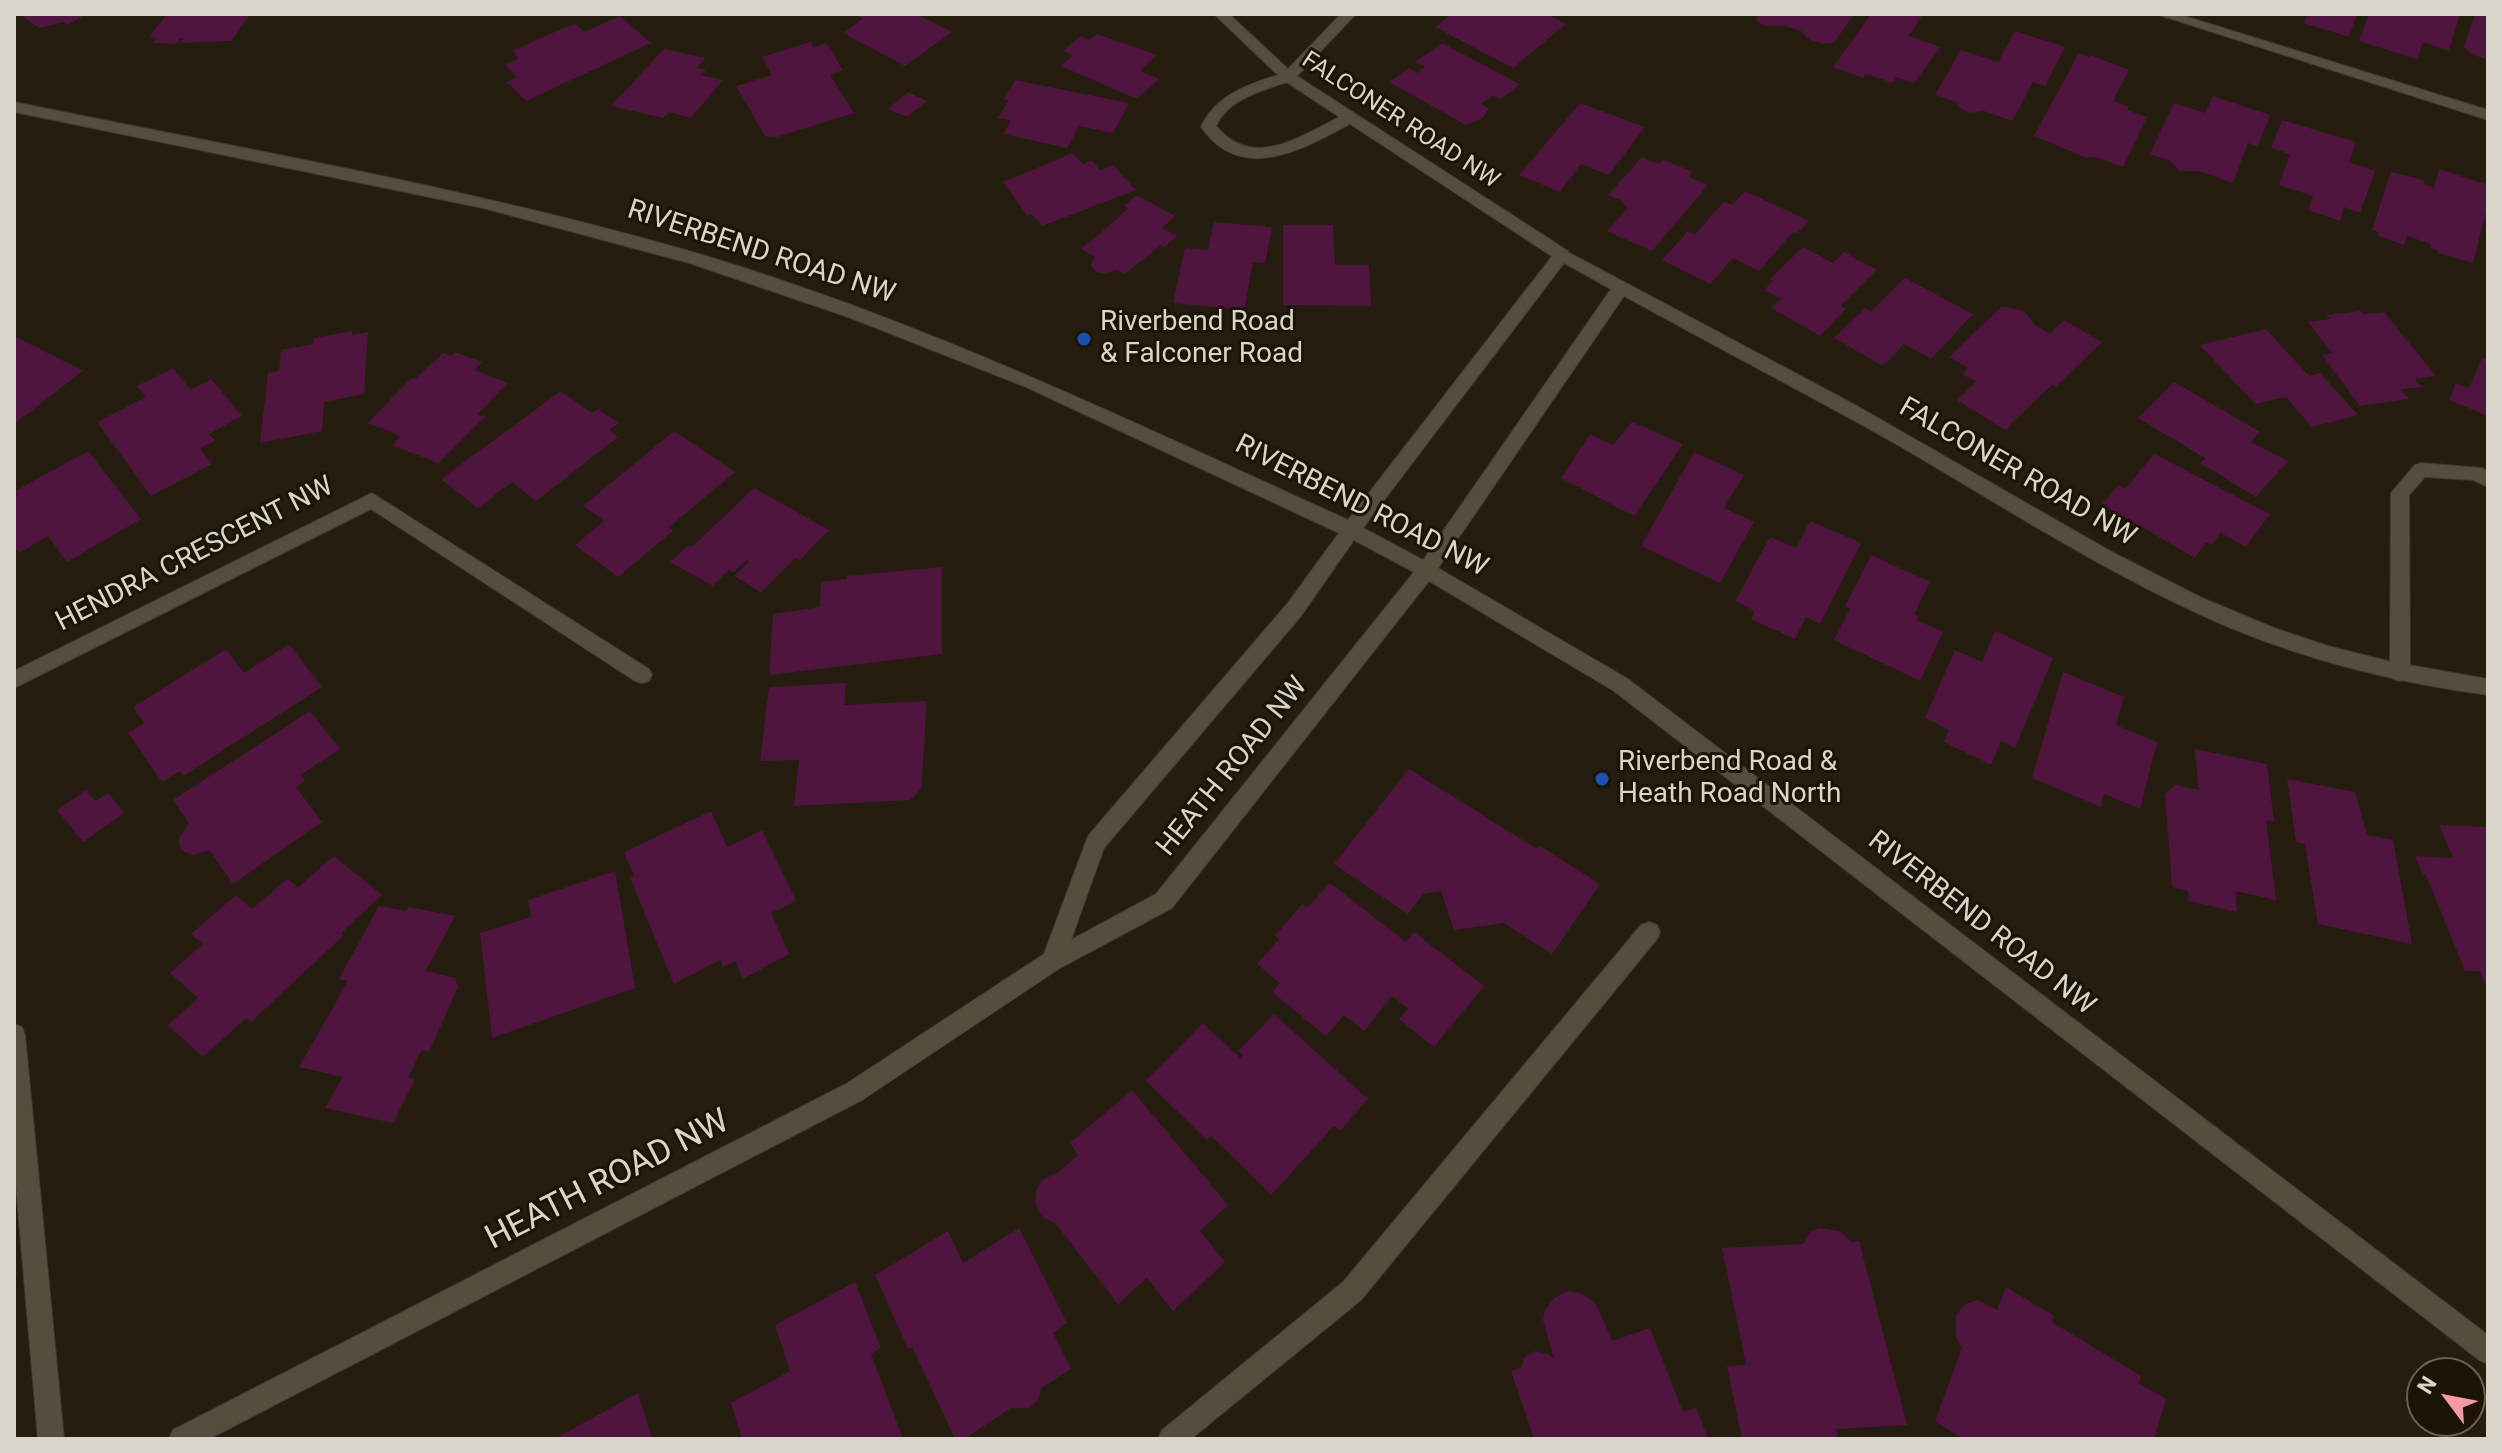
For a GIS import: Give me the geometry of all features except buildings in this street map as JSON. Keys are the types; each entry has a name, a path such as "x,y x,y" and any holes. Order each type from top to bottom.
{"street":[{"name":"FALCONER ROAD NW","path":"1221,14 1288,77 1562,255 1844,407 2157,585 2237,622 2317,651 2400,673 2488,687"},
{"path":"1349,14 1288,77 1225,103 1212,112 1208,127 1215,139 1236,151 1269,153 1304,141 1350,118"},
{"path":"2163,14 2488,115"},
{"name":"RIVERBEND ROAD NW","path":"14,107 483,203 693,258 854,313 1032,383 1351,530 1426,570 1621,685 2488,1351"},
{"path":"1351,530 1562,255"},
{"path":"1426,570 1621,288"},
{"path":"2400,673 2400,493 2421,470 2476,473 2488,480"},
{"name":"HENDRA CRESCENT NW","path":"14,680 372,500 642,675"},
{"name":"HEATH ROAD NW","path":"1052,961 1095,843 1294,610 1351,530"},
{"name":"HEATH ROAD NW","path":"182,1439 854,1092 1052,961 1164,901 1369,646 1426,570"},
{"path":"1171,1439 1352,1291 1649,932"},
{"path":"14,1035 51,1439"}],"place":[{"name":"Riverbend Road & Falconer Road","path":"1084,339"},
{"name":"Riverbend Road & Heath Road North","path":"1602,779"}]}
